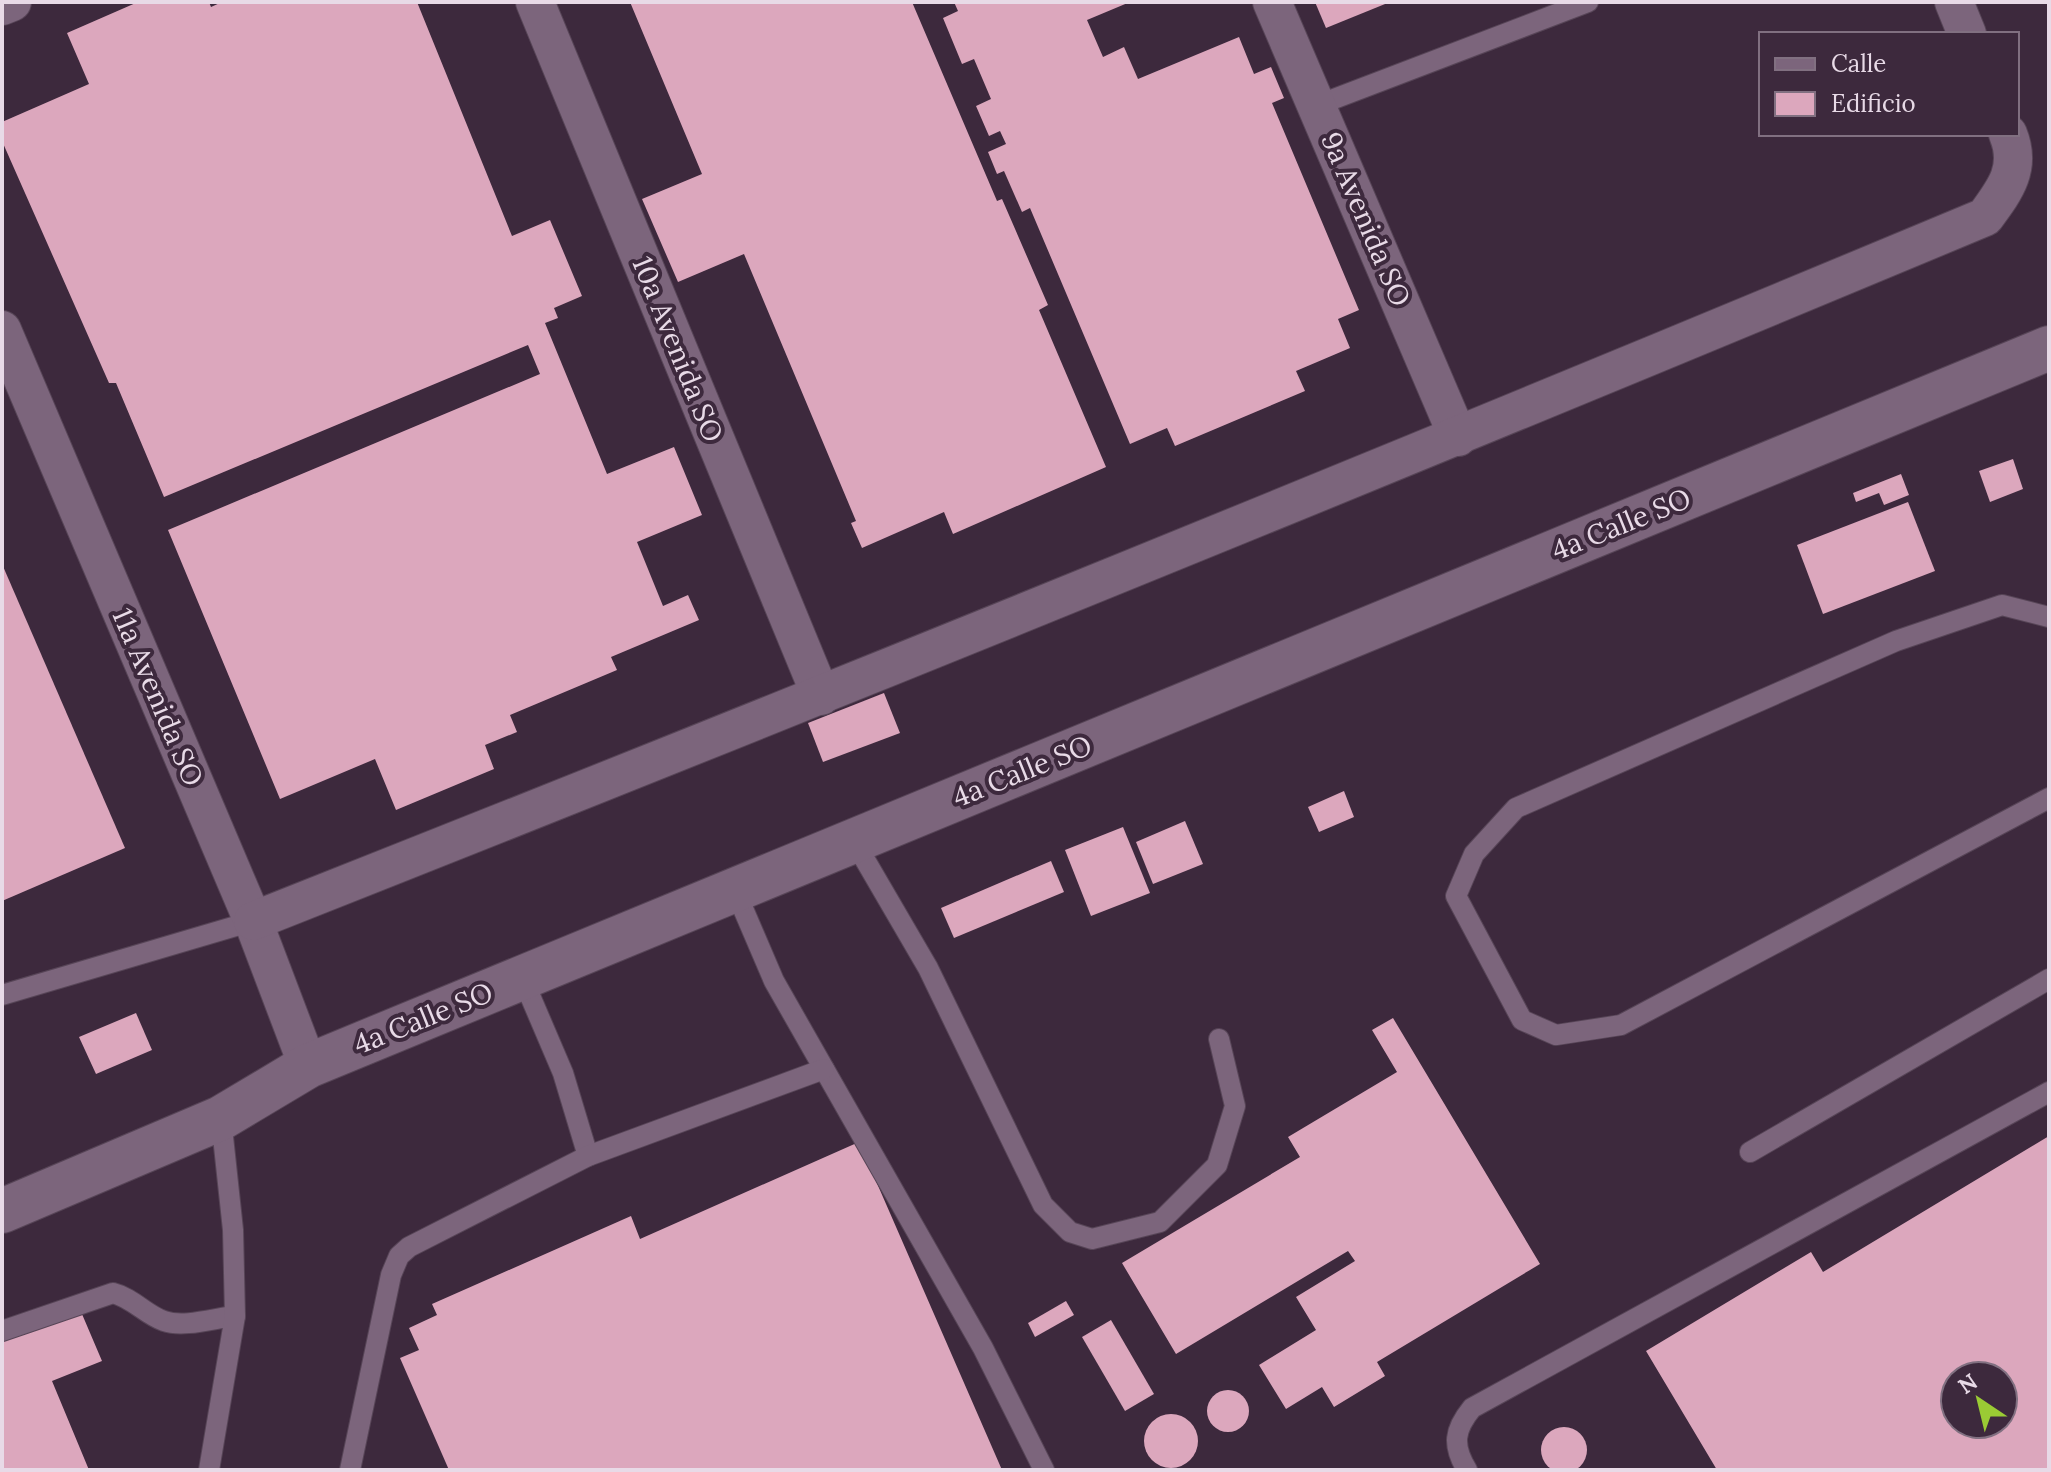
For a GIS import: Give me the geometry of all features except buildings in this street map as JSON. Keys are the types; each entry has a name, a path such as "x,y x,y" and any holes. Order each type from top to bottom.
{"street":[{"path":"2,6 12,2"},
{"name":"10a Avenida SO","path":"535,2 821,696"},
{"name":"9a Avenida SO","path":"1272,2 1458,437"},
{"path":"1954,2 1966,32"},
{"path":"253,921 821,696 1458,437 1985,217 2007,187 2012,143"},
{"name":"11a Avenida SO","path":"2,330 253,921 308,1066"},
{"name":"4a Calle SO","path":"2,1211 221,1118 308,1066 2049,348"}],"lane":[{"path":"1318,105 1588,2"},
{"path":"2049,617 2002,605 1896,641 1516,808 1474,854 1456,896 1522,1020 1556,1035 1621,1025 2049,798"},
{"path":"854,841 928,968 1043,1205 1070,1232 1092,1239 1160,1222 1217,1165 1235,1106 1219,1039"},
{"path":"735,890 774,981 983,1348 1044,1470"},
{"path":"2,995 253,921"},
{"path":"522,977 563,1073 588,1156"},
{"path":"1750,1152 2049,979"},
{"path":"350,1470 391,1275 399,1256 409,1247 588,1156 824,1069"},
{"path":"1467,1470 1456,1452 1457,1426 1472,1408 2049,1092"},
{"path":"209,1470 235,1316 233,1230 221,1118"},
{"path":"2,1331 113,1293 142,1306 163,1321 177,1323 235,1316"}]}
